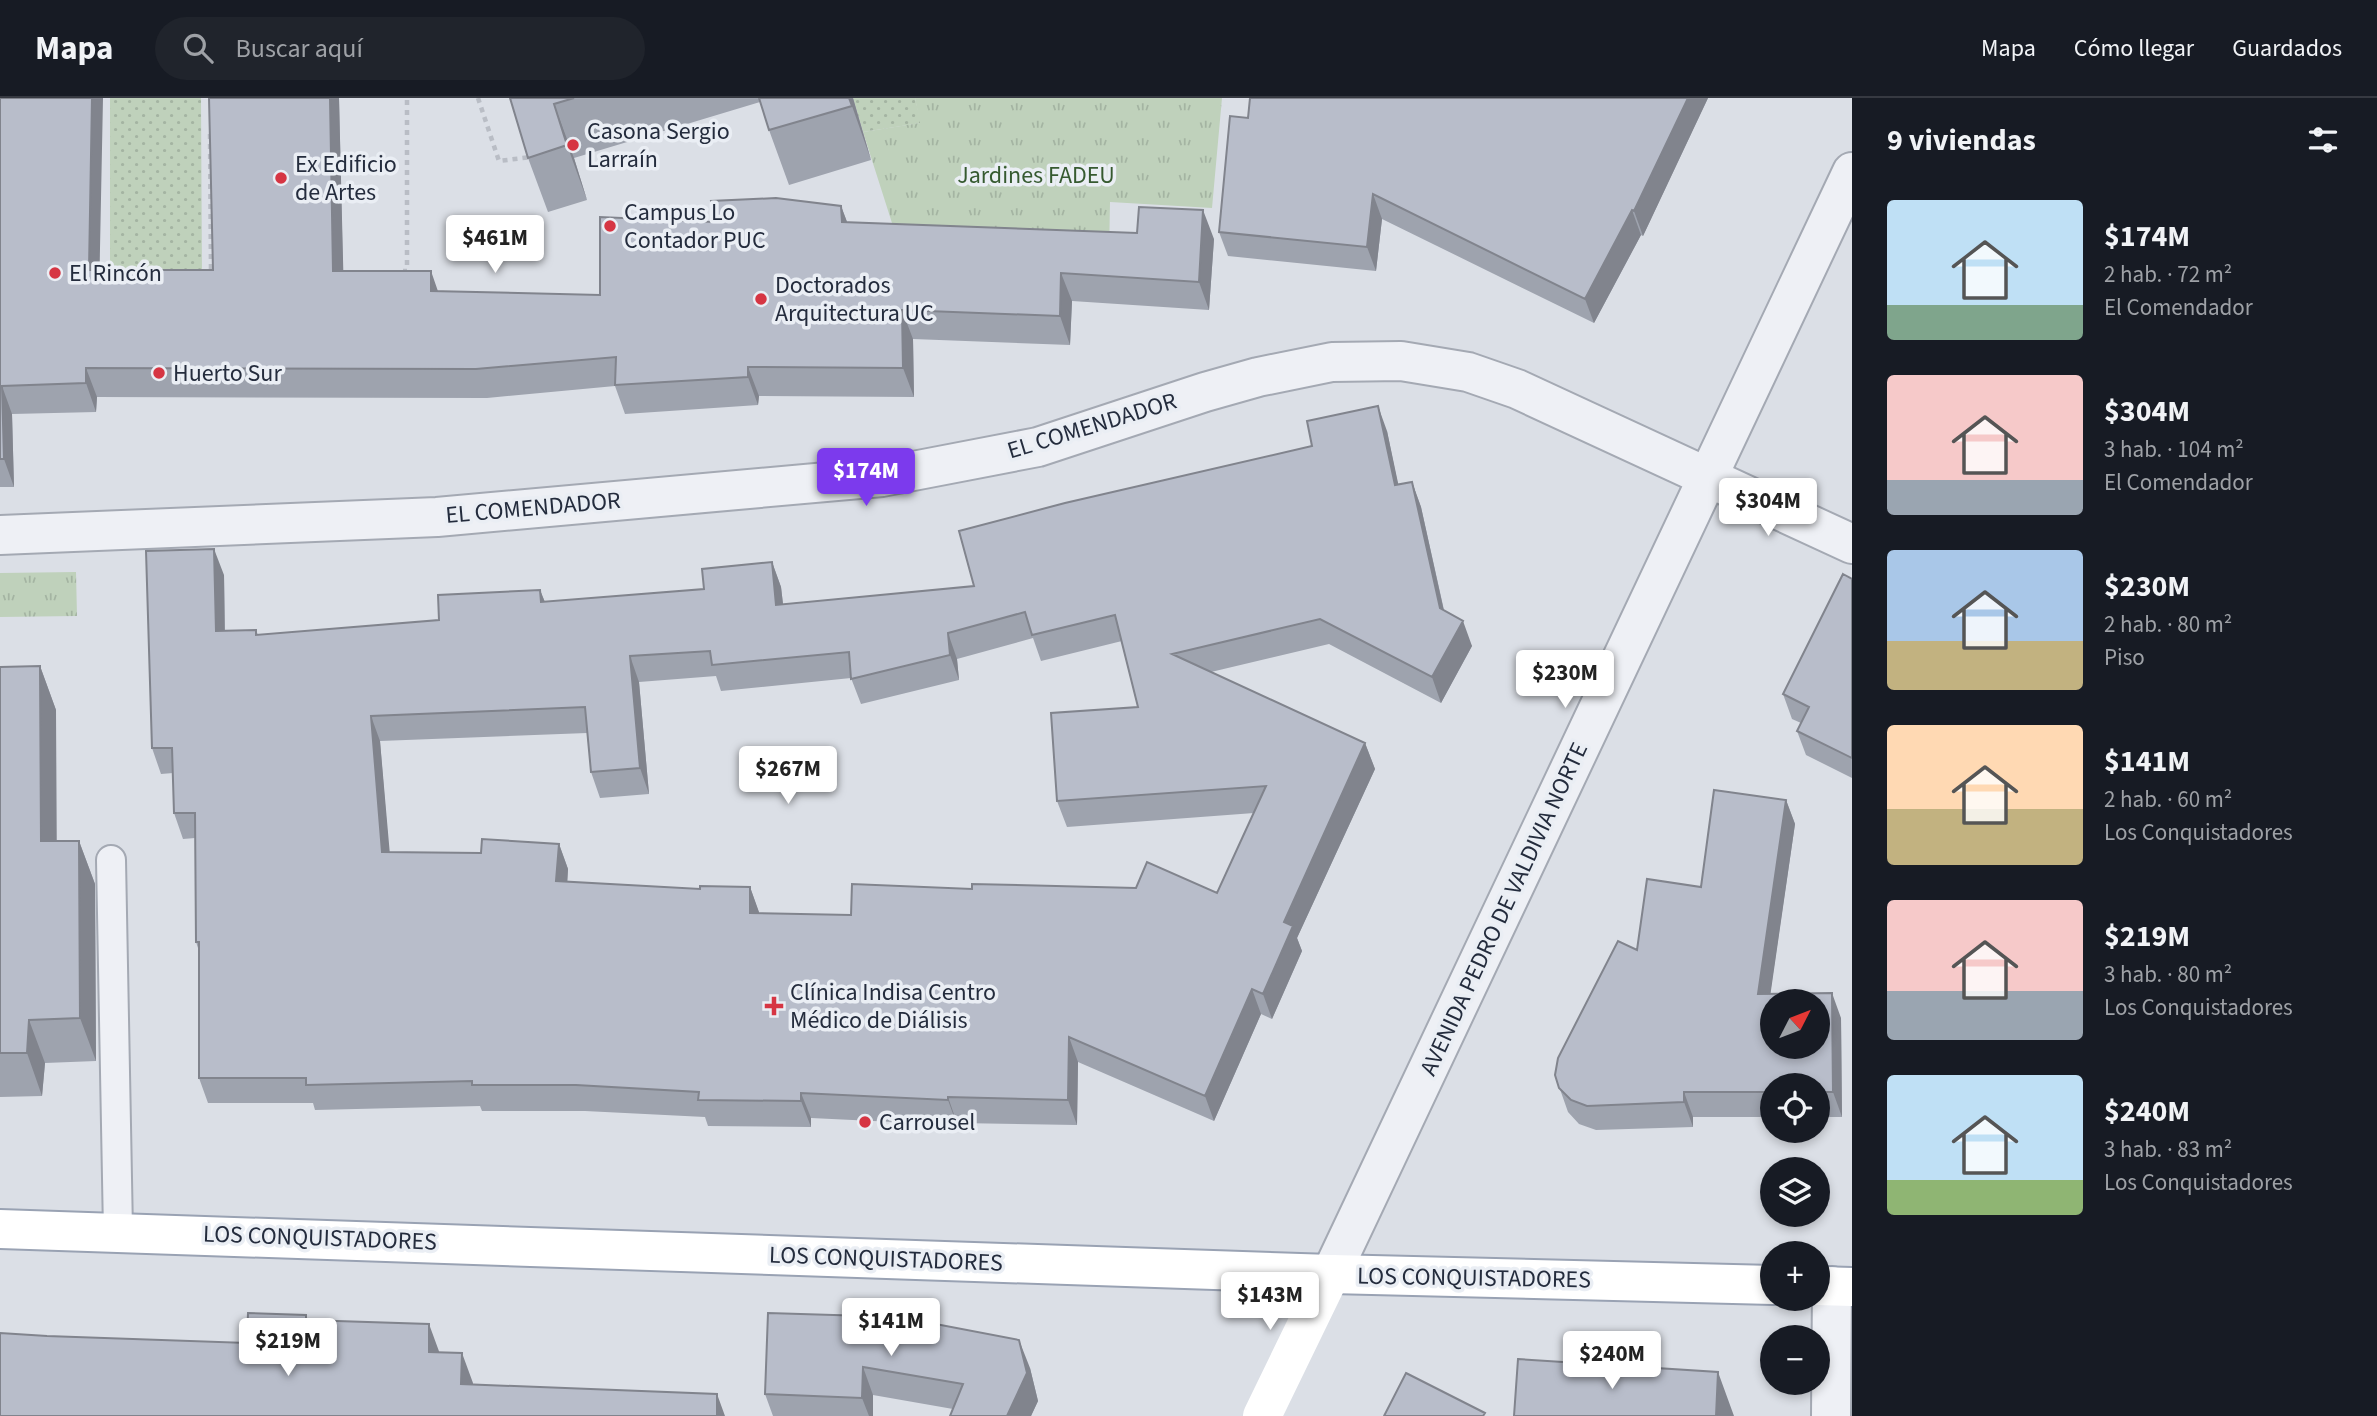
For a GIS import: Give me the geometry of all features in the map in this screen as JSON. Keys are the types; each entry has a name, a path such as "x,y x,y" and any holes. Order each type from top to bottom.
{"main road":[{"name":"LOS CONQUISTADORES","path":"0,1229 1331,1274 1760,1285"},
{"name":"AVENIDA PEDRO DE VALDIVIA NORTE","path":"1262,1416 1331,1274"}],"street":[{"name":"AVENIDA PEDRO DE VALDIVIA NORTE","path":"1331,1274 1852,172"},
{"name":"EL COMENDADOR","path":"0,535 437,517 883,477 1038,447 1258,377 1332,362 1401,361 1468,372 1517,389 1852,544"},
{"path":"1831,1416 1834,1286"}],"lane":[{"path":"111,860 118,1231"}],"path":[{"path":"393,272 407,271 407,98"},
{"path":"478,98 499,162 531,158"},
{"path":"210,125 211,274 222,274"}],"green space":[{"path":"110,98 201,98 202,277 110,277"},
{"path":"853,98 915,98 921,123 863,132"},
{"name":"Jardines FADEU","path":"915,98 1222,98 1212,208 1110,202 1109,257 899,245 863,132 920,123"},
{"path":"76,572 77,616 0,617 0,573"}],"building":[{"path":"0,98 92,98 89,270 213,270 209,98 330,98 333,271 431,271 431,291 600,295 600,217 714,222 711,201 776,198 841,206 842,222 1137,233 1139,207 1203,210 1199,282 1061,273 1060,316 902,310 903,368 748,367 748,377 615,385 616,357 476,369 86,368 86,383 2,386 4,459 0,459"},
{"path":"510,98 574,98 554,104 567,145 528,158"},
{"path":"759,98 849,98 852,106 769,130"},
{"path":"1250,98 1688,98 1634,211 1632,210 1585,299 1373,194 1367,247 1219,232 1230,116 1248,118"},
{"path":"1378,406 1395,485 1412,482 1440,608 1463,621 1432,677 1320,619 1172,654 1365,743 1284,922 1293,926 1263,994 1252,989 1205,1096 1069,1037 1068,1100 948,1097 948,1100 801,1093 801,1101 698,1100 699,1092 576,1085 472,1085 472,1081 306,1085 306,1078 199,1078 195,813 174,813 172,748 152,748 146,551 214,549 216,631 256,630 256,635 439,620 438,595 540,590 541,602 704,589 702,569 772,562 776,605 974,586 959,531 1065,503 1312,446 1307,421","holes":["1025,612 1032,635 1115,615 1138,707 1051,713 1057,801 1266,786 1217,893 1147,862 1136,888 972,884 972,889 852,884 851,915 750,913 750,887 700,886 700,889 556,881 559,844 482,839 481,853 382,852 371,716 585,707 591,772 640,768 630,656 710,651 712,665 849,652 851,679 950,655 948,633"]},
{"path":"1843,574 1852,579 1852,758 1797,731 1809,707 1783,694"},
{"path":"40,666 41,841 79,841 80,1018 29,1020 27,1053 0,1053 0,667"},
{"path":"1714,790 1786,800 1758,994 1760,1059 1830,1059 1832,993 1833,1092 1830,1092 1830,1073 1760,1073 1760,1092 1684,1092 1684,1102 1587,1106 1571,1100 1559,1088 1555,1075 1558,1058 1618,941 1637,950 1647,879 1701,887"},
{"path":"248,1313 306,1315 306,1320 429,1324 429,1352 462,1353 461,1384 717,1394 717,1416 0,1416 0,1333 247,1343"},
{"path":"768,1313 899,1317 1019,1340 1027,1373 1007,1416 950,1416 963,1384 863,1367 862,1398 765,1394"},
{"path":"1518,1359 1718,1372 1716,1416 1514,1416"},
{"path":"1406,1373 1485,1413 1483,1416 1384,1416"}],"place":[{"name":"Casona Sergio Larraín","path":"573,145"},
{"name":"Ex Edificio de Artes","path":"281,178"},
{"name":"Campus Lo Contador PUC","path":"610,226"},
{"name":"El Rincón","path":"55,273"},
{"name":"Doctorados Arquitectura UC","path":"761,299"},
{"name":"Huerto Sur","path":"159,373"},
{"name":"Clínica Indisa Centro Médico de Diálisis","path":"774,1006"},
{"name":"Carrousel","path":"865,1122"}]}
